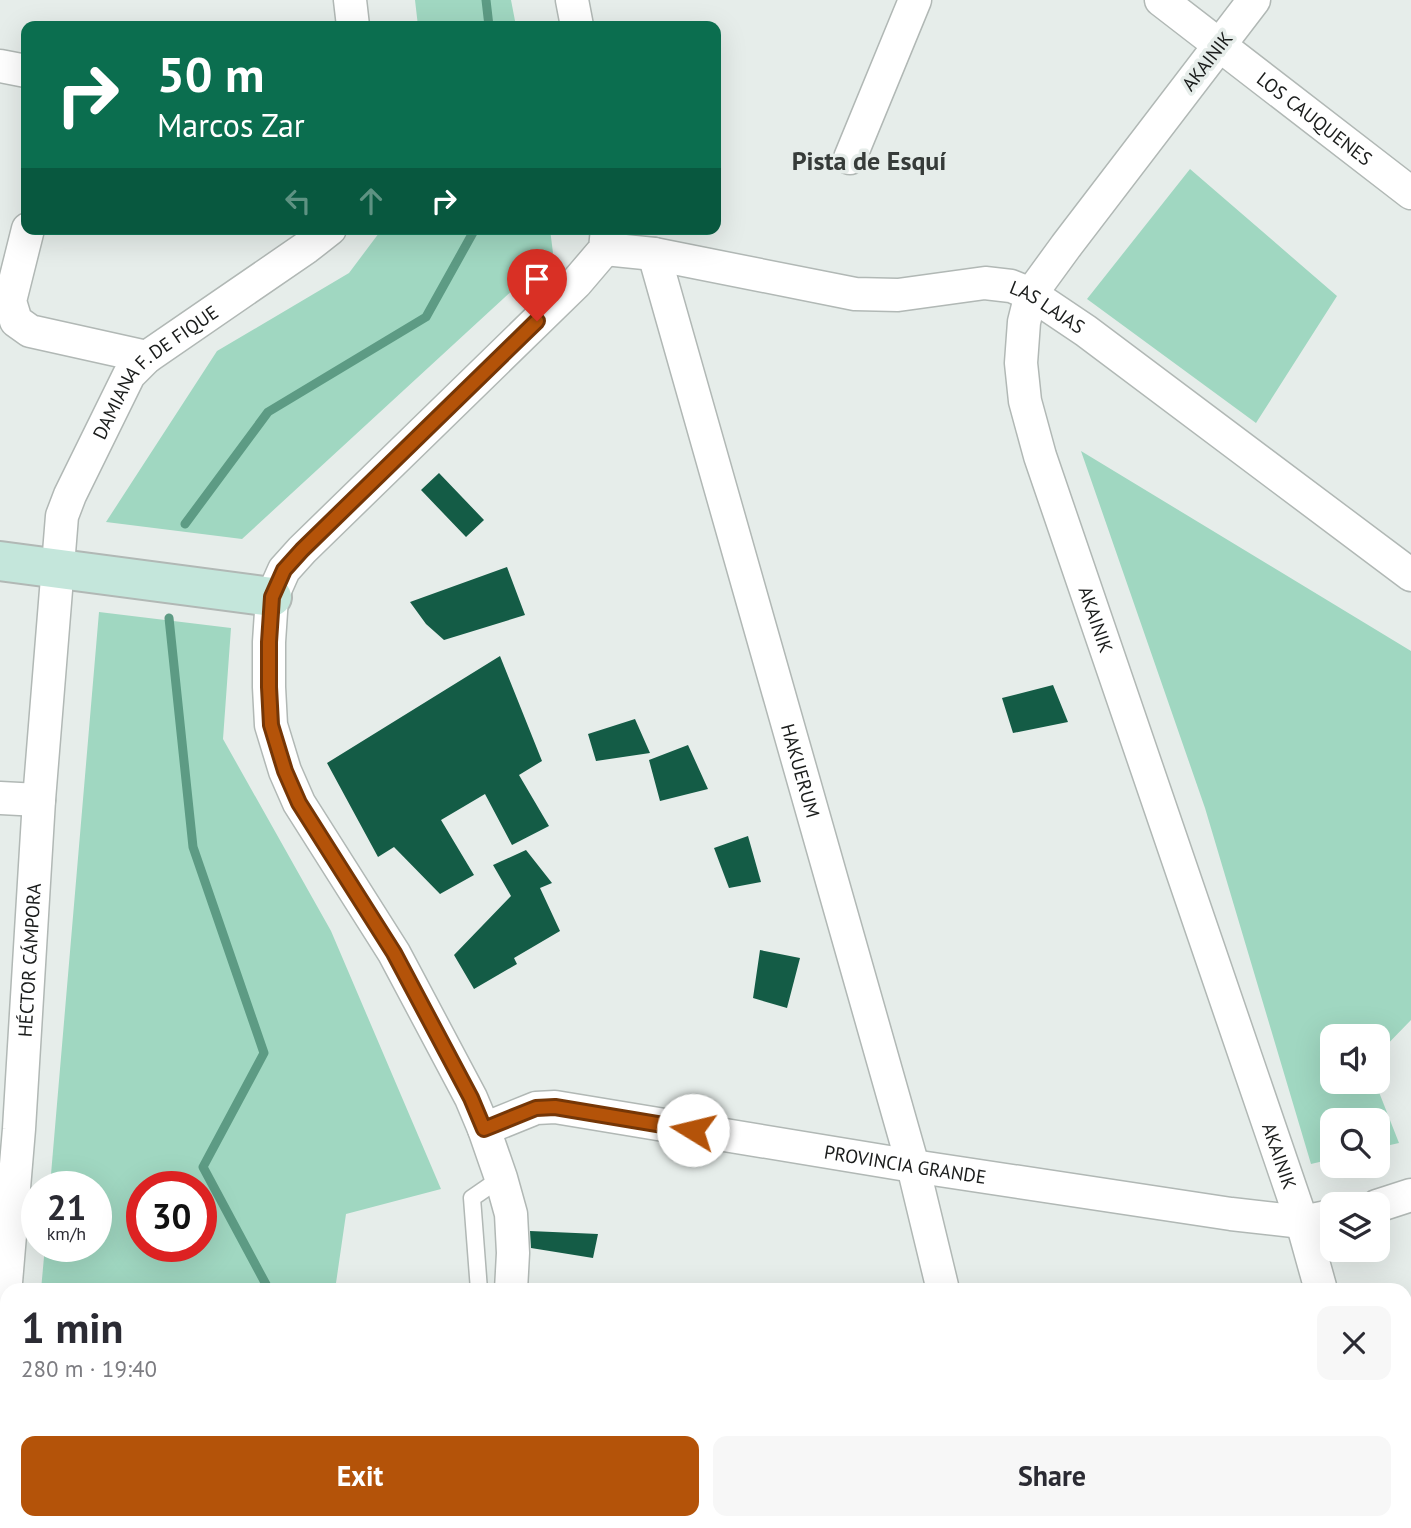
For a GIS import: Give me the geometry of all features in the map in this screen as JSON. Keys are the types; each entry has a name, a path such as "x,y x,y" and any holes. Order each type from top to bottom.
{"main road":[{"path":"0,561 272,597"}],"street":[{"path":"350,0 352,21"},
{"path":"572,0 576,21"},
{"path":"850,158 915,0"},
{"name":"LOS CAUQUENES","path":"1161,0 1411,193"},
{"name":"AKAINIK","path":"1254,0 1031,295 1024,323 1021,363 1025,401 1040,456 1317,1219 1321,1283"},
{"path":"0,66 21,70"},
{"path":"26,235 10,301 16,321 30,331 147,357"},
{"name":"DAMIANA F. DE FIQUE","path":"56,569 62,516 129,375 147,357 322,235"},
{"path":"511,1283 511,1214 501,1178 471,1098 394,953 299,803 285,771 271,725 269,642 272,597 284,570 302,550 576,283 606,239"},
{"name":"LAS LAJAS","path":"606,239 654,254 855,294 898,295 985,283 1011,286 1031,295 1086,331 1411,575"},
{"name":"HAKUERUM","path":"654,254 912,1166 941,1283"},
{"name":"HÉCTOR CÁMPORA","path":"3,1283 9,1130 39,800 56,569"},
{"path":"0,798 39,800"},
{"name":"PROVINCIA GRANDE","path":"484,1129 536,1108 555,1107 912,1166 1231,1214 1317,1219"},
{"path":"1390,1202 1411,1195"}],"lane":[{"path":"478,1283 472,1198 501,1178"}],"green space":[{"path":"415,0 511,0 515,21 417,21"},
{"path":"1190,169 1337,296 1256,423 1087,299"},
{"path":"378,235 551,235 553,253 242,539 106,522 217,351 349,273"},
{"path":"1081,451 1411,651 1411,1020 1390,1042 1390,1024 1320,1024 1320,1094 1380,1094 1385,1108 1320,1108 1320,1162 1311,1164 1205,808"},
{"path":"99,612 231,628 223,739 331,931 441,1189 346,1214 336,1283 42,1283 44,1262 112,1262 112,1171 51,1171"},
{"path":"1390,1120 1399,1143 1390,1145"}],"building":[{"path":"439,473 484,520 466,537 421,490"},
{"path":"507,567 525,615 444,640 426,624 410,602"},
{"path":"500,656 542,761 519,775 549,826 512,845 485,794 441,820 474,875 440,894 394,847 378,857 327,763"},
{"path":"1053,685 1068,722 1013,733 1002,698"},
{"path":"635,719 650,753 596,761 588,734"},
{"path":"688,745 708,789 660,801 649,760"},
{"path":"748,836 761,882 729,888 714,848"},
{"path":"526,850 552,883 540,888 560,931 514,958 517,964 474,989 454,955 511,896 493,865"},
{"path":"760,950 800,958 787,1008 753,998"},
{"path":"530,1231 598,1234 593,1258 531,1248"}],"waterway":[{"path":"486,0 488,21"},
{"path":"185,524 268,412 426,317 472,235"},
{"path":"169,618 193,847 264,1053 203,1167 265,1283"}],"district":[{"name":"Pista de Esquí","path":"869,160"}],"route":[{"path":"537,321 284,570 272,597 269,642 271,725 285,771 299,803 394,953 471,1098 484,1129 536,1108 555,1107 693,1130"}]}
